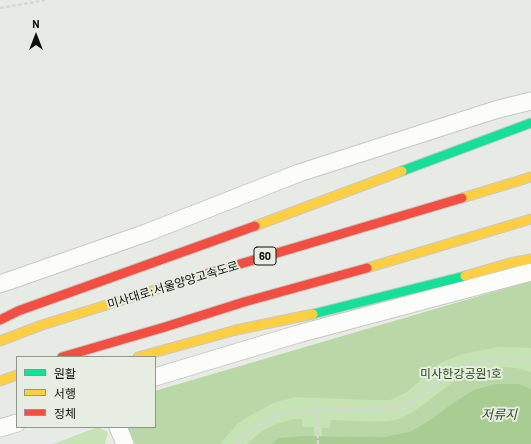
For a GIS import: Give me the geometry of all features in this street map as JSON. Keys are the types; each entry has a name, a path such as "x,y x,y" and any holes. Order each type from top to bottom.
{"highway":[{"path":"0,320 18,311 204,245 531,124"},
{"name":"미사대로;서울양양고속도로","path":"0,341 42,325 152,291 531,177"},
{"path":"65,356 244,302 400,259 531,219"},
{"path":"142,356 236,330 342,307 510,263 531,259"},
{"path":"0,381 16,375"}],"street":[{"path":"0,284 146,233 299,173 495,110 531,101"},
{"path":"156,377 298,334 531,272"},
{"path":"0,428 16,423"},
{"path":"118,428 126,444"}],"path":[{"path":"0,8 46,0"},
{"path":"237,444 241,439 266,420 292,411 394,410 414,401 436,383 457,370 478,363 502,358 531,360"},
{"path":"317,410 318,444"}],"green space":[{"name":"미사한강공원1호","path":"531,281 531,444 135,444 128,428 156,428 156,391"},
{"path":"95,428 100,428 108,432 105,444 53,444"}],"shaded area":[{"path":"531,281 531,348 498,347 463,354 438,364 407,392 390,400 295,397 273,403 239,422 220,444 135,444 128,428 156,428 156,391"},
{"path":"503,367 517,368 531,372 531,389 519,384 496,384 453,403 412,431 384,437 322,436 322,428 330,428 331,420 375,422 398,419 413,412 459,379 475,373"},
{"path":"293,419 302,419 302,427 314,427 314,436 279,438 272,444 247,444 258,434 268,428"}],"water":[{"name":"저류지","path":"496,384 519,384 531,389 531,444 272,444 278,438 302,436 384,437 412,431 474,390"}],"traffic: fast":[{"path":"402,171 531,123"},
{"path":"313,314 465,276"}],"traffic: slow":[{"path":"255,226 402,171"},
{"path":"462,198 531,177"},
{"path":"367,268 531,219"},
{"path":"465,276 510,263 531,259"},
{"path":"0,341 42,325 203,275"},
{"path":"142,356 236,330 313,314"},
{"path":"0,381 16,375"}],"traffic: jam":[{"path":"203,275 462,198"},
{"path":"0,320 18,311 255,226"},
{"path":"65,356 244,302 367,268"}]}
